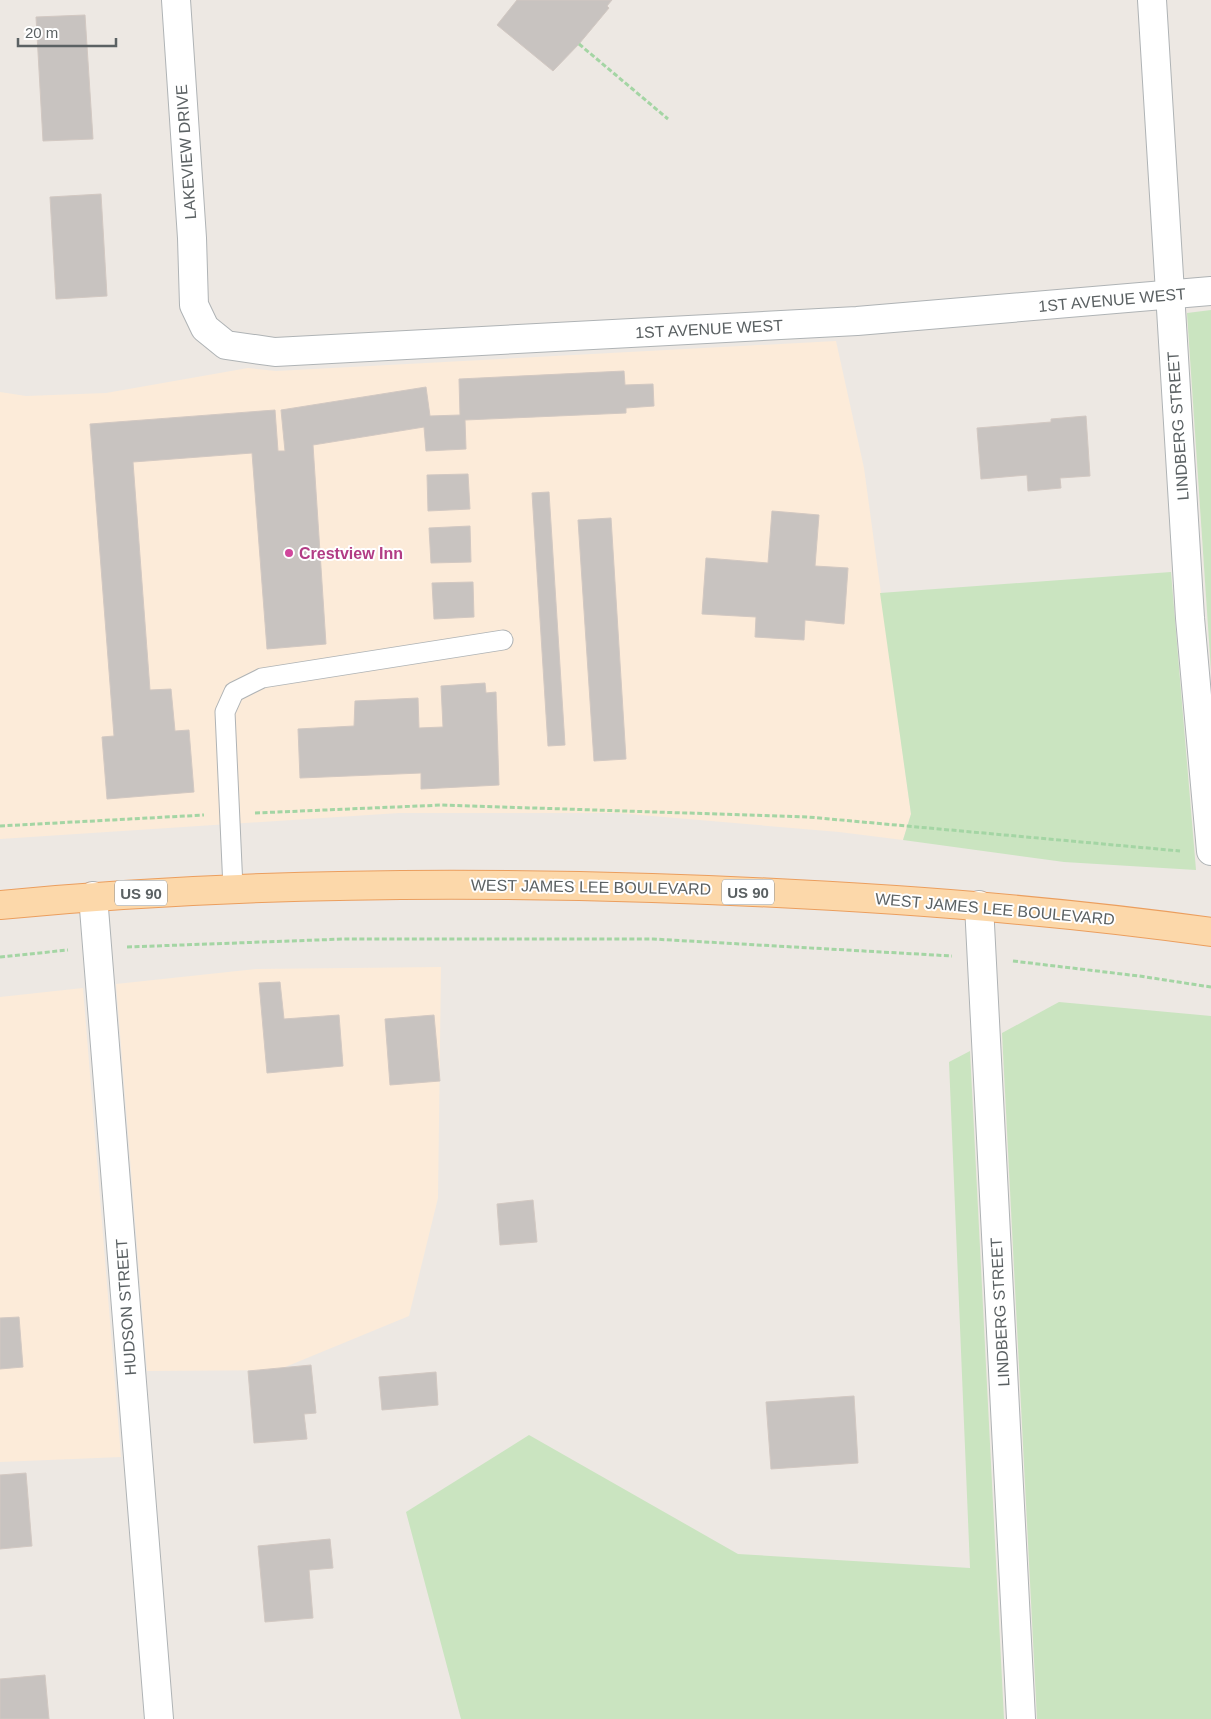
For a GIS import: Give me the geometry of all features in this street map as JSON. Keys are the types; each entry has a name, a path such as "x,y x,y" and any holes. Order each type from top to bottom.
{"main road":[{"name":"WEST JAMES LEE BOULEVARD","path":"0,905 93,896 233,888 516,884 724,890 979,905 1107,917 1211,932"}],"street":[{"name":"LAKEVIEW DRIVE","path":"176,0 192,238 194,305 210,332"},
{"name":"LINDBERG STREET","path":"1152,0 1190,618 1211,851"},
{"name":"1ST AVENUE WEST","path":"210,332 226,345 275,352 857,321 1211,291"},
{"name":"HUDSON STREET","path":"93,896 159,1719"},
{"name":"LINDBERG STREET","path":"979,905 1021,1719"}],"lane":[{"path":"233,888 228,814 225,712 234,692 262,678 503,640"}],"path":[{"path":"579,44 668,119"},
{"path":"0,826 442,805 808,817 1182,851"},
{"path":"0,957 97,948 344,940 653,939 982,958 1139,976 1211,987"}],"shaded area":[{"path":"836,341 864,468 911,814 903,840 839,832 617,813 399,813 0,839 0,392 26,396 106,393 248,368 276,371"},
{"path":"441,967 438,1198 409,1316 278,1370 147,1371 116,984 256,969"},
{"path":"83,988 121,1457 0,1462 0,997"}],"green space":[{"path":"1211,310 1211,671 1187,313"},
{"path":"1171,572 1196,870 1064,862 903,840 911,814 880,593"},
{"path":"1059,1002 1211,1016 1211,1719 1037,1719 1002,1033"},
{"path":"970,1051 1004,1719 461,1719 406,1512 529,1435 738,1554 970,1568 949,1062"}],"building":[{"path":"517,0 612,0 607,6 609,8 553,71 497,25"},
{"path":"85,15 93,139 43,141 36,17"},
{"path":"101,194 107,296 56,299 50,197"},
{"name":"Crestview Inn","path":"624,371 625,385 653,384 654,406 626,408 626,413 465,420 466,449 426,451 424,427 313,445 326,644 267,649 252,453 133,462 150,690 171,689 175,731 189,730 194,792 107,799 102,737 114,736 90,424 275,410 278,451 285,451 281,410 426,387 430,416 460,415 459,379"},
{"path":"1086,416 1090,476 1060,478 1061,488 1028,491 1027,475 981,479 977,428 1051,422 1051,419"},
{"path":"468,474 470,509 428,511 427,475"},
{"path":"549,492 565,745 548,746 532,493"},
{"path":"772,511 819,515 815,566 848,568 844,624 805,620 804,640 755,637 756,617 702,614 706,558 768,563"},
{"path":"611,518 626,759 594,761 578,520"},
{"path":"470,526 471,562 431,563 429,528"},
{"path":"473,582 474,617 434,619 432,583"},
{"path":"485,683 486,693 496,692 499,785 421,789 421,773 300,778 298,729 354,726 355,701 418,698 419,728 443,727 441,686"},
{"path":"280,982 284,1019 339,1015 343,1066 267,1073 259,983"},
{"path":"434,1015 440,1081 390,1085 385,1019"},
{"path":"533,1200 537,1242 500,1245 497,1204"},
{"path":"19,1317 23,1367 0,1369 0,1318"},
{"path":"311,1365 316,1413 304,1414 307,1439 254,1443 248,1371"},
{"path":"436,1372 438,1405 382,1410 379,1377"},
{"path":"854,1396 858,1463 771,1469 766,1402"},
{"path":"26,1473 32,1546 0,1549 0,1475"},
{"path":"330,1539 333,1568 309,1570 313,1618 265,1622 258,1546"},
{"path":"45,1675 49,1719 0,1719 0,1679"}],"place":[{"name":"Crestview Inn","path":"289,553"}]}
